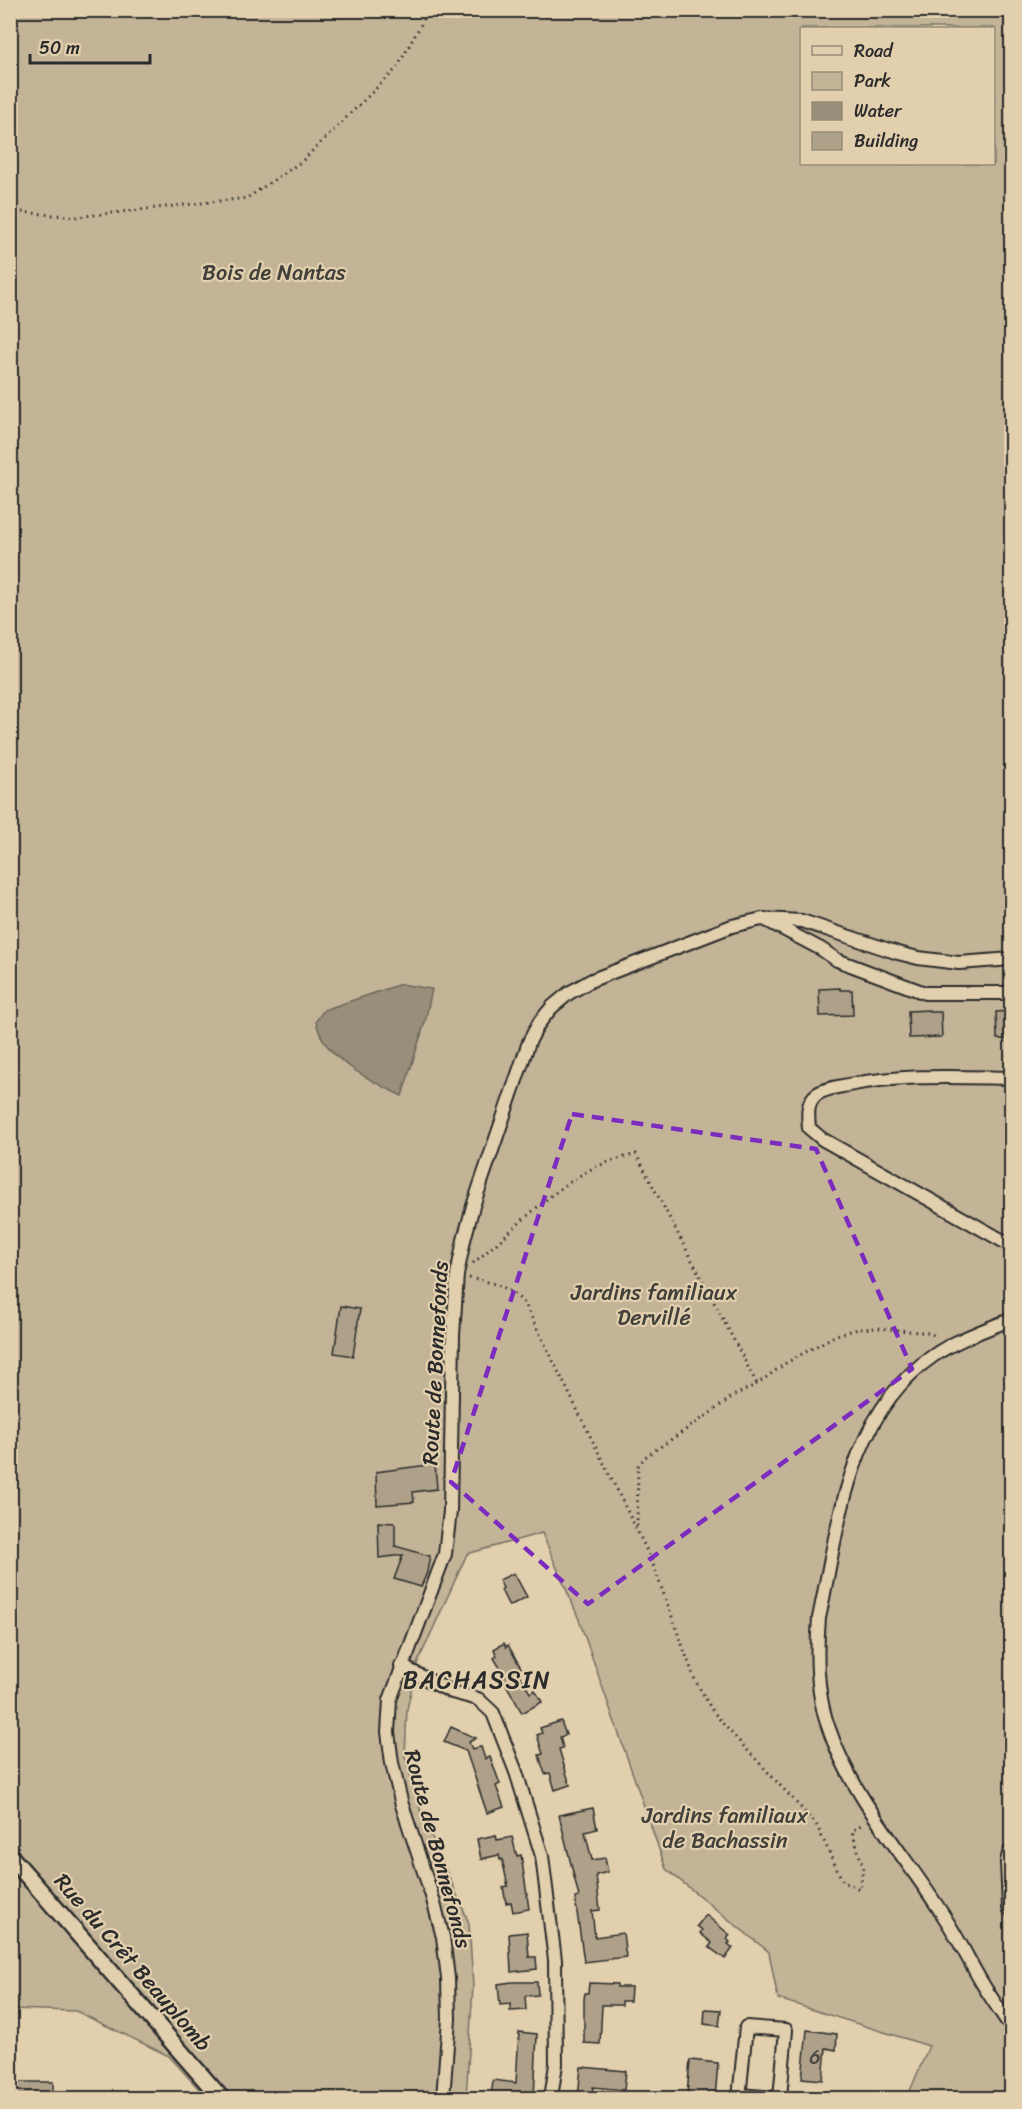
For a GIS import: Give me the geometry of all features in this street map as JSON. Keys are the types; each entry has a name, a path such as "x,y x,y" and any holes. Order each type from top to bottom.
{"main road":[{"path":"1011,1854 1011,1907"}],"street":[{"name":"Route de Bonnefonds","path":"443,2098 449,2019 448,1978 443,1937 402,1805 392,1763 388,1732 390,1700 445,1554 450,1511 453,1335 457,1275 464,1240 473,1206 530,1042 539,1023 552,1007 569,993 592,980 732,926 762,919 802,921 898,953 928,960 959,963 1011,959"},
{"path":"762,919 821,949 837,960 925,993 1011,993"},
{"path":"1011,1078 930,1076 879,1079 824,1091 816,1095 807,1110 809,1128 822,1139 1011,1246"},
{"path":"1011,1319 954,1344 933,1356 909,1375 887,1398 871,1424 854,1465 819,1618 817,1665 827,1724 837,1751 874,1817 941,1912 1011,2029"},
{"path":"401,1666 452,1692 478,1699 493,1713 516,1772 542,1856 555,1960 556,2064 551,2098"},
{"name":"Rue du Crêt Beauplomb","path":"10,1856 221,2098"},
{"path":"746,2027 786,2030 778,2098 739,2097 746,2027"}],"path":[{"path":"10,212 76,216 247,198 301,162 397,68 429,10"},
{"path":"457,1275 501,1242 542,1204 583,1173 605,1162 636,1154 757,1384"},
{"path":"457,1275 498,1284 513,1292 525,1304 637,1528 651,1559 695,1680 712,1710 816,1824 843,1882 860,1890 863,1867 852,1831 874,1817"},
{"path":"637,1528 638,1466 645,1457 733,1396 757,1384 786,1363 836,1335 858,1329 878,1328 930,1334 954,1344"}],"highlighted area":[{"path":"572,1114 816,1149 912,1369 588,1604 451,1482"}],"green space":[{"path":"11,11 1011,11 1011,2098 910,2098 909,2093 929,2046 778,1999 769,1952 666,1869 578,1617 542,1533 467,1554 417,1664 407,1709 405,1757 421,1812 469,1923 473,1986 466,2098 207,2098 169,2056 76,2011 11,2009"}],"water":[{"path":"401,984 432,989 425,1022 402,1096 376,1083 338,1057 320,1034 316,1021 324,1010"}],"building":[{"path":"840,988 840,990 852,990 853,1015 820,1016 819,989"},
{"path":"929,1010 929,1012 941,1012 942,1037 909,1038 908,1011"},
{"path":"1011,1011 1011,1039 997,1039 996,1012"},
{"path":"341,1306 360,1309 353,1356 334,1353"},
{"path":"435,1464 437,1489 413,1492 414,1502 377,1505 376,1472"},
{"path":"378,1522 395,1523 395,1546 430,1556 421,1587 394,1579 403,1555 379,1558"},
{"path":"514,1573 527,1597 509,1606 499,1580"},
{"path":"504,1643 506,1647 508,1645 521,1668 517,1670 530,1693 535,1690 542,1702 522,1713 494,1658 497,1656 494,1649"},
{"path":"561,1721 566,1735 560,1737 563,1748 559,1749 570,1785 555,1790 550,1773 545,1774 542,1765 539,1755 543,1754 537,1735 542,1733 540,1728"},
{"path":"451,1727 476,1738 469,1742 472,1749 481,1747 485,1759 490,1757 500,1784 496,1786 504,1807 487,1813 466,1751 444,1742"},
{"path":"593,1808 597,1829 585,1832 592,1860 605,1858 608,1872 596,1875 600,1910 592,1911 595,1937 623,1933 626,1957 584,1962 575,1898 579,1897 559,1815"},
{"path":"496,1835 497,1840 512,1837 517,1856 521,1855 529,1909 513,1912 511,1902 506,1903 503,1887 508,1886 499,1855 481,1859 477,1839"},
{"path":"706,1915 730,1935 727,1939 730,1942 728,1944 733,1948 725,1959 709,1947 712,1943 700,1933 702,1930 697,1926"},
{"path":"527,1932 529,1957 536,1957 537,1969 511,1972 509,1934"},
{"path":"537,1982 538,1995 525,1996 526,2010 510,2011 510,2004 500,2005 498,1984"},
{"path":"589,1983 631,1987 630,2001 622,2001 622,2005 602,2005 600,2044 584,2043 584,1999 585,1993 588,1993"},
{"path":"705,2009 721,2010 719,2026 704,2024"},
{"path":"807,2030 837,2034 836,2050 826,2048 823,2080 802,2078"},
{"path":"519,2032 537,2034 534,2098 491,2098 493,2080 516,2083"},
{"path":"690,2060 718,2063 715,2098 687,2095"},
{"path":"581,2067 626,2071 624,2090 593,2087 592,2098 578,2098"},
{"path":"10,2082 53,2082 53,2097 10,2097"}],"district":[{"name":"BACHASSIN","path":"477,1680"}],"park label":[{"name":"Bois de Nantas","path":"274,272"},
{"name":"Jardins familiaux Dervillé","path":"654,1304"},
{"name":"Jardins familiaux de Bachassin","path":"725,1828"}]}
